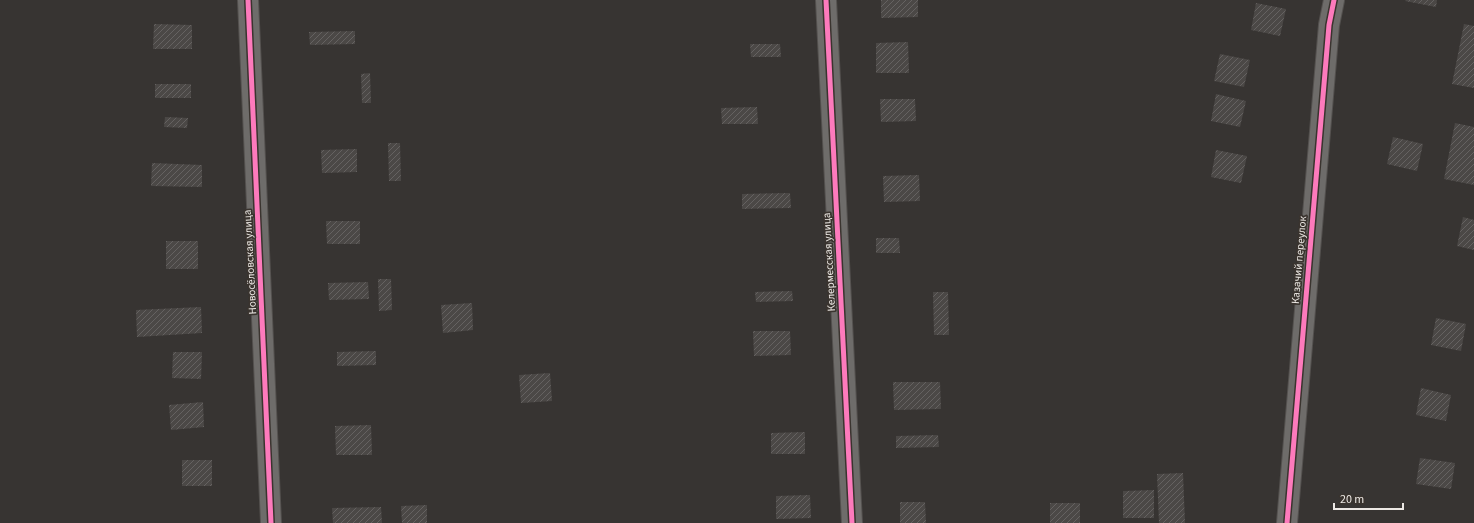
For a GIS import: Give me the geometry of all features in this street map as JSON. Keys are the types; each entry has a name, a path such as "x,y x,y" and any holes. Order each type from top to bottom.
{"street":[{"name":"Новосёловская улица","path":"248,0 271,523"},
{"name":"Келермесская улица","path":"826,0 852,523"},
{"name":"Казачий переулок","path":"1287,523 1329,25 1334,0"}],"building":[{"path":"881,0 918,0 918,17 881,18"},
{"path":"1437,0 1436,7 1405,1"},
{"path":"1256,3 1286,9 1280,36 1251,30"},
{"path":"154,24 192,25 192,49 153,49"},
{"path":"1464,24 1474,26 1474,88 1452,84"},
{"path":"355,31 355,44 310,45 309,32"},
{"path":"908,42 909,73 876,73 876,43"},
{"path":"750,44 780,44 781,57 751,57"},
{"path":"1220,54 1250,60 1244,87 1214,81"},
{"path":"370,73 371,103 362,103 361,74"},
{"path":"155,84 191,84 191,98 155,98"},
{"path":"1216,94 1246,101 1240,127 1211,121"},
{"path":"880,99 915,99 916,121 881,122"},
{"path":"757,107 758,124 722,124 721,108"},
{"path":"165,117 188,118 187,128 164,127"},
{"path":"1455,123 1474,127 1474,185 1444,179"},
{"path":"1393,137 1423,144 1417,171 1387,164"},
{"path":"388,143 400,143 401,181 389,181"},
{"path":"357,149 357,172 322,173 321,150"},
{"path":"1216,150 1247,156 1241,183 1211,177"},
{"path":"152,163 202,165 202,187 151,186"},
{"path":"919,175 920,201 884,202 883,176"},
{"path":"790,193 791,208 742,209 742,194"},
{"path":"1463,217 1474,220 1474,250 1457,246"},
{"path":"326,221 360,221 360,244 327,244"},
{"path":"876,238 899,238 900,253 876,253"},
{"path":"166,241 198,241 198,269 166,269"},
{"path":"378,279 391,279 392,310 379,311"},
{"path":"368,282 369,299 329,300 328,283"},
{"path":"792,291 793,301 756,302 755,292"},
{"path":"933,292 948,292 949,335 934,335"},
{"path":"472,303 473,330 443,333 441,305"},
{"path":"201,307 202,333 137,337 136,310"},
{"path":"1436,318 1466,324 1461,351 1431,345"},
{"path":"753,331 790,331 791,355 754,356"},
{"path":"376,351 376,365 337,366 337,352"},
{"path":"173,352 202,352 201,379 172,378"},
{"path":"550,373 552,401 521,403 519,375"},
{"path":"893,382 940,382 941,409 894,410"},
{"path":"1421,388 1451,395 1446,421 1416,415"},
{"path":"203,402 204,427 171,430 169,405"},
{"path":"371,425 372,455 336,455 335,426"},
{"path":"805,432 805,454 771,454 771,433"},
{"path":"938,435 939,447 896,448 896,436"},
{"path":"1420,458 1455,463 1451,489 1416,484"},
{"path":"182,460 212,460 212,486 182,486"},
{"path":"1183,473 1185,523 1159,523 1157,474"},
{"path":"1154,490 1154,518 1123,518 1123,491"},
{"path":"810,495 811,518 776,519 776,496"},
{"path":"900,502 925,502 926,523 900,523"},
{"path":"1050,503 1080,503 1080,523 1050,523"},
{"path":"427,505 427,523 402,523 401,506"},
{"path":"381,507 382,523 333,523 332,508"}],"cycle path":[{"path":"248,0 271,523"},
{"path":"826,0 852,523"},
{"path":"1287,523 1329,25 1334,0"}]}
